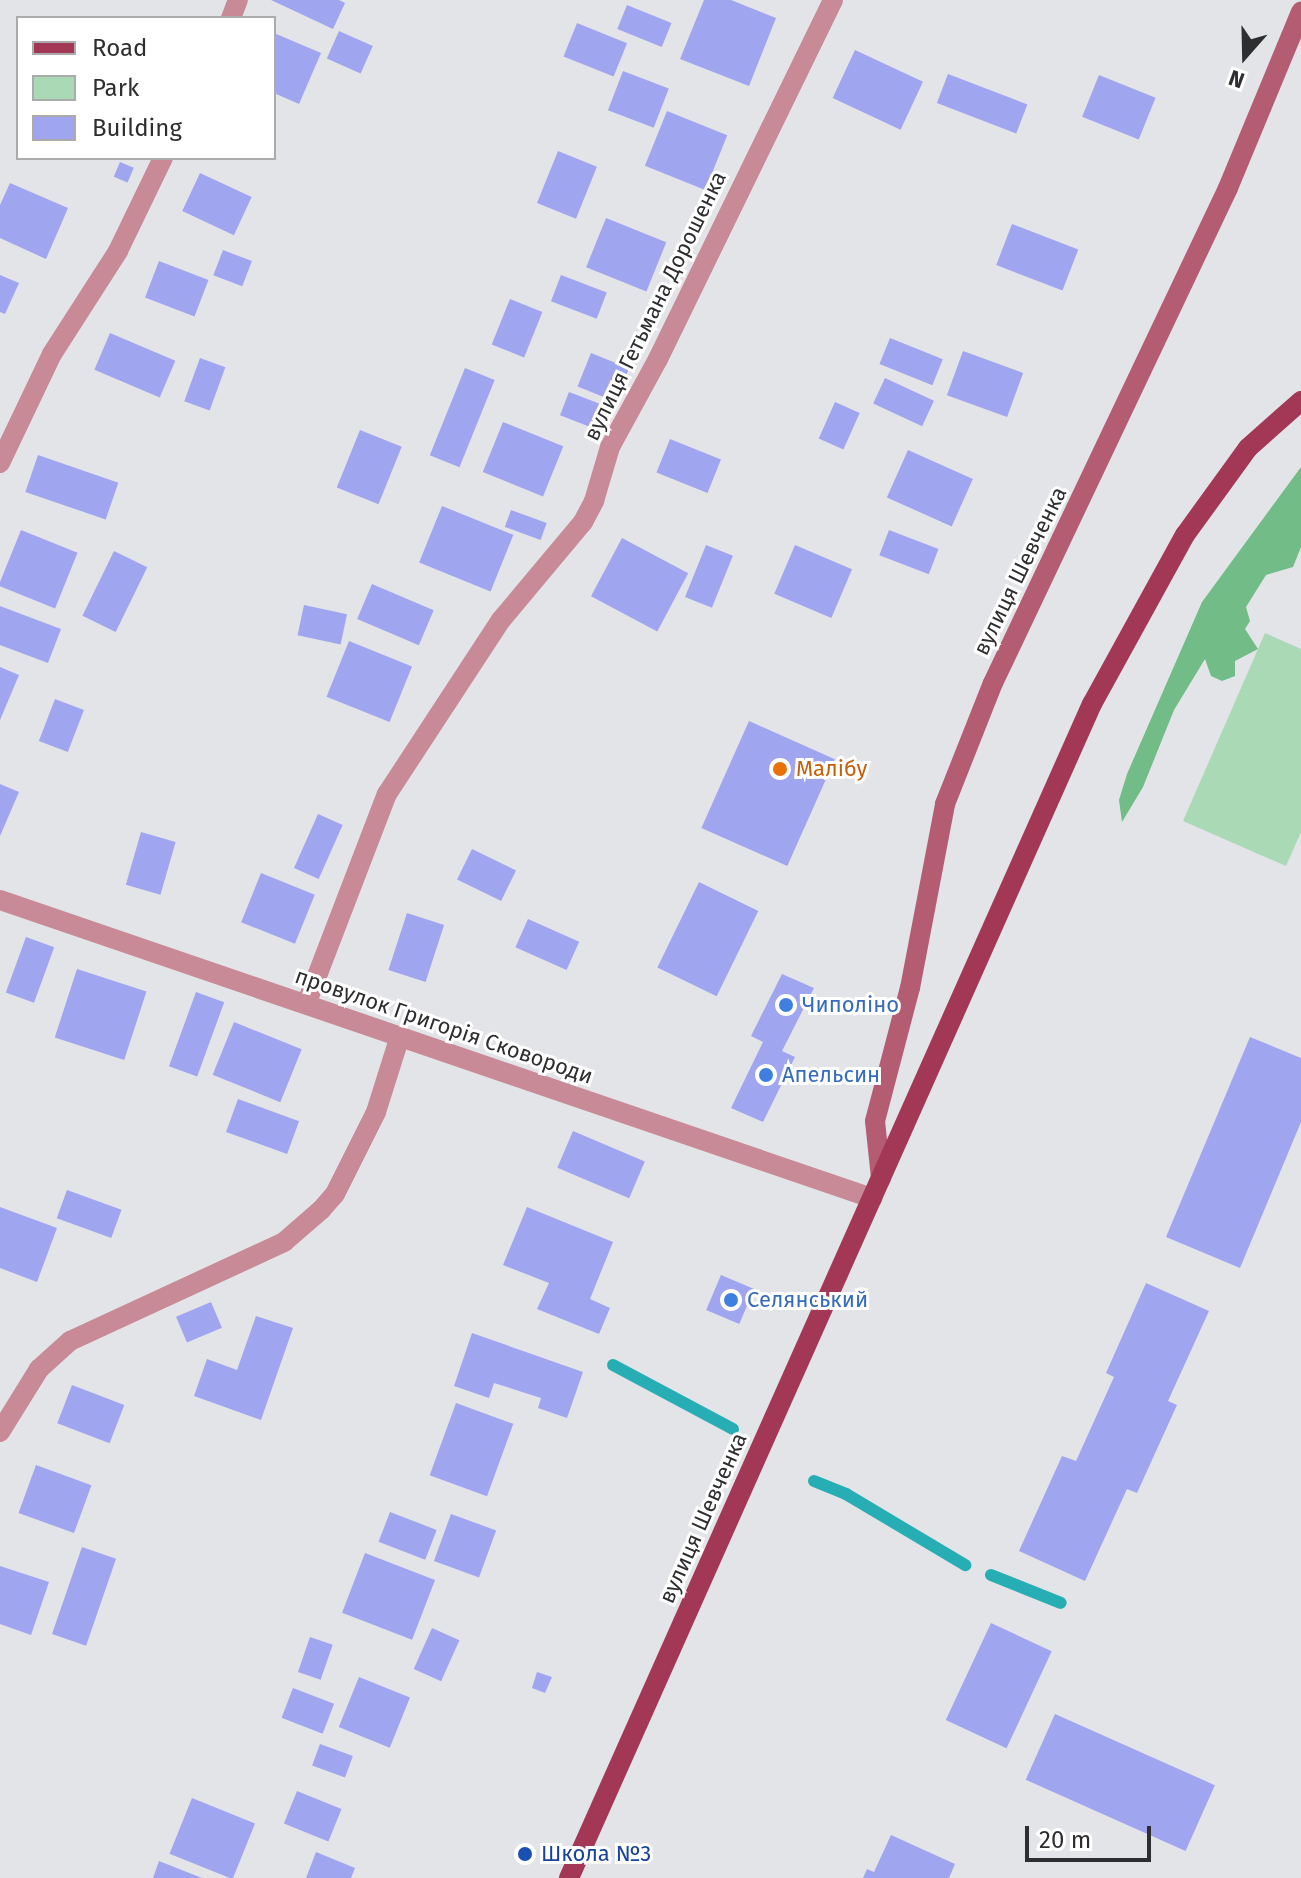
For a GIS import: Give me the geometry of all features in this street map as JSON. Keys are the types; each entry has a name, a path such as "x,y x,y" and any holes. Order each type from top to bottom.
{"main road":[{"name":"вулиця Шевченка","path":"881,1178 875,1121 910,988 945,804 993,683 1228,188 1301,12"},
{"name":"вулиця Шевченка","path":"569,1878 1092,704 1185,535 1248,448 1301,401"}],"street":[{"name":"вулиця Гетьмана Дорошенка","path":"307,1002 387,794 501,620 583,522 594,501 610,447 658,359 833,0"},
{"path":"0,463 40,376 118,251 162,160"},
{"name":"провулок Григорія Сковороди","path":"0,900 307,1002 399,1039 872,1198"},
{"path":"0,1432 39,1369 70,1341 284,1242 321,1210 335,1194 376,1112 399,1039"}],"green space":[{"path":"1301,467 1301,547 1293,567 1266,575 1246,607 1250,621 1245,629 1258,649 1235,661 1235,676 1222,681 1211,676 1205,659 1174,710 1143,787 1122,822 1119,800 1127,774 1202,602"},
{"path":"1265,633 1301,649 1301,832 1286,866 1183,821"}],"building":[{"path":"271,0 339,0 345,3 333,29"},
{"path":"704,0 731,0 776,18 749,86 680,59"},
{"path":"627,5 672,23 662,47 617,29"},
{"path":"577,23 627,43 614,77 564,56"},
{"path":"339,31 373,46 361,73 327,58"},
{"path":"276,34 321,53 299,104 276,94"},
{"path":"855,50 923,82 901,130 833,98"},
{"path":"623,71 669,89 654,128 608,110"},
{"path":"948,74 1027,104 1016,133 937,103"},
{"path":"1099,75 1156,98 1139,140 1082,117"},
{"path":"667,111 727,135 705,190 645,166"},
{"path":"558,151 597,167 576,219 537,203"},
{"path":"120,162 134,168 128,183 114,177"},
{"path":"200,173 252,197 234,235 182,211"},
{"path":"10,183 68,208 46,259 0,238 0,205"},
{"path":"606,218 666,242 646,291 586,267"},
{"path":"1012,224 1078,249 1063,291 996,265"},
{"path":"223,250 252,261 242,286 213,275"},
{"path":"159,261 208,280 195,316 145,297"},
{"path":"0,275 19,283 5,314 0,312"},
{"path":"561,275 607,293 597,319 551,301"},
{"path":"510,299 542,312 524,358 492,344"},
{"path":"110,333 175,361 160,398 94,370"},
{"path":"890,338 943,359 932,385 880,364"},
{"path":"963,351 1023,373 1007,417 947,395"},
{"path":"591,353 629,368 616,402 578,386"},
{"path":"200,358 225,367 210,410 184,401"},
{"path":"465,368 495,380 459,467 430,455"},
{"path":"885,378 934,401 922,426 873,403"},
{"path":"569,392 606,406 597,430 560,415"},
{"path":"835,402 860,413 843,450 819,439"},
{"path":"503,422 563,446 543,496 483,472"},
{"path":"360,430 402,447 378,504 337,487"},
{"path":"670,439 721,460 708,493 657,472"},
{"path":"908,450 973,479 952,526 887,498"},
{"path":"38,455 118,483 106,520 25,492"},
{"path":"442,506 513,535 491,591 419,563"},
{"path":"511,510 547,523 541,540 505,527"},
{"path":"21,530 78,553 55,608 0,586"},
{"path":"889,530 938,549 929,574 879,555"},
{"path":"622,538 688,573 657,631 591,596"},
{"path":"706,545 733,556 712,608 685,597"},
{"path":"795,545 852,569 831,618 774,594"},
{"path":"114,551 147,567 116,632 82,616"},
{"path":"372,584 434,610 419,645 357,619"},
{"path":"304,605 347,614 341,644 298,635"},
{"path":"0,606 61,629 48,663 0,645"},
{"path":"349,641 412,666 390,722 327,697"},
{"path":"0,667 19,675 0,720"},
{"path":"55,699 84,710 68,752 39,741"},
{"path":"749,721 835,759 787,866 701,828"},
{"path":"0,784 19,792 0,836"},
{"path":"318,814 343,825 319,879 294,868"},
{"path":"141,832 176,842 160,895 126,885"},
{"path":"472,849 516,870 501,901 457,880"},
{"path":"261,873 315,895 295,944 241,922"},
{"path":"699,882 758,911 717,996 657,967"},
{"path":"407,913 444,925 426,982 388,970"},
{"path":"528,919 579,942 567,970 515,947"},
{"path":"26,937 54,947 34,1003 6,992"},
{"path":"77,969 146,992 124,1060 55,1037"},
{"path":"782,974 814,988 782,1051 795,1057 763,1122 731,1108 763,1042 751,1036"},
{"path":"196,992 224,1002 197,1076 169,1066"},
{"path":"234,1022 302,1049 280,1102 213,1075"},
{"path":"1250,1037 1301,1058 1301,1122 1240,1268 1166,1237"},
{"path":"238,1099 299,1121 287,1154 226,1132"},
{"path":"573,1131 645,1161 629,1198 557,1168"},
{"path":"67,1190 122,1210 111,1238 57,1218"},
{"path":"0,1207 57,1228 37,1282 0,1268"},
{"path":"527,1207 613,1242 590,1299 610,1308 599,1334 537,1309 549,1283 503,1265"},
{"name":"Селянський","path":"721,1275 754,1289 739,1324 706,1310"},
{"path":"1146,1283 1209,1311 1168,1401 1177,1405 1137,1493 1127,1489 1085,1581 1019,1551 1062,1456 1076,1461 1114,1377 1106,1373"},
{"path":"211,1302 222,1328 187,1343 176,1317"},
{"path":"256,1316 293,1328 261,1420 194,1396 207,1359 237,1370"},
{"path":"472,1333 583,1372 567,1418 538,1408 541,1398 494,1383 489,1398 454,1386"},
{"path":"72,1385 124,1405 110,1443 57,1423"},
{"path":"456,1403 513,1424 487,1496 430,1475"},
{"path":"36,1465 91,1485 74,1533 19,1513"},
{"path":"390,1512 437,1530 425,1560 379,1542"},
{"path":"451,1514 496,1530 479,1577 434,1561"},
{"path":"82,1547 116,1559 86,1646 52,1634"},
{"path":"365,1553 435,1580 412,1640 342,1613"},
{"path":"0,1566 49,1582 31,1635 0,1624"},
{"path":"991,1623 1052,1651 1007,1748 946,1720"},
{"path":"432,1628 459,1640 441,1681 414,1669"},
{"path":"310,1637 333,1645 321,1680 298,1672"},
{"path":"537,1672 552,1677 545,1693 532,1688"},
{"path":"359,1677 410,1698 390,1748 339,1727"},
{"path":"293,1688 334,1704 323,1734 282,1718"},
{"path":"1055,1714 1215,1785 1186,1851 1026,1780"},
{"path":"320,1744 353,1756 345,1778 312,1766"},
{"path":"297,1791 342,1809 328,1841 284,1823"},
{"path":"192,1798 255,1823 233,1878 170,1854"},
{"path":"891,1835 955,1864 949,1878 863,1878 867,1869 874,1872"},
{"path":"316,1852 355,1868 351,1878 306,1878"},
{"path":"159,1861 202,1878 153,1878"}],"waterway":[{"path":"613,1365 733,1429"},
{"path":"814,1481 846,1494 965,1565"},
{"path":"991,1575 1061,1603"}],"place":[{"name":"Малібу","path":"780,769"},
{"name":"Чиполіно","path":"786,1005"},
{"name":"Апельсин","path":"766,1075"},
{"name":"Селянський","path":"731,1300"},
{"name":"Школа №3","path":"525,1854"}]}
